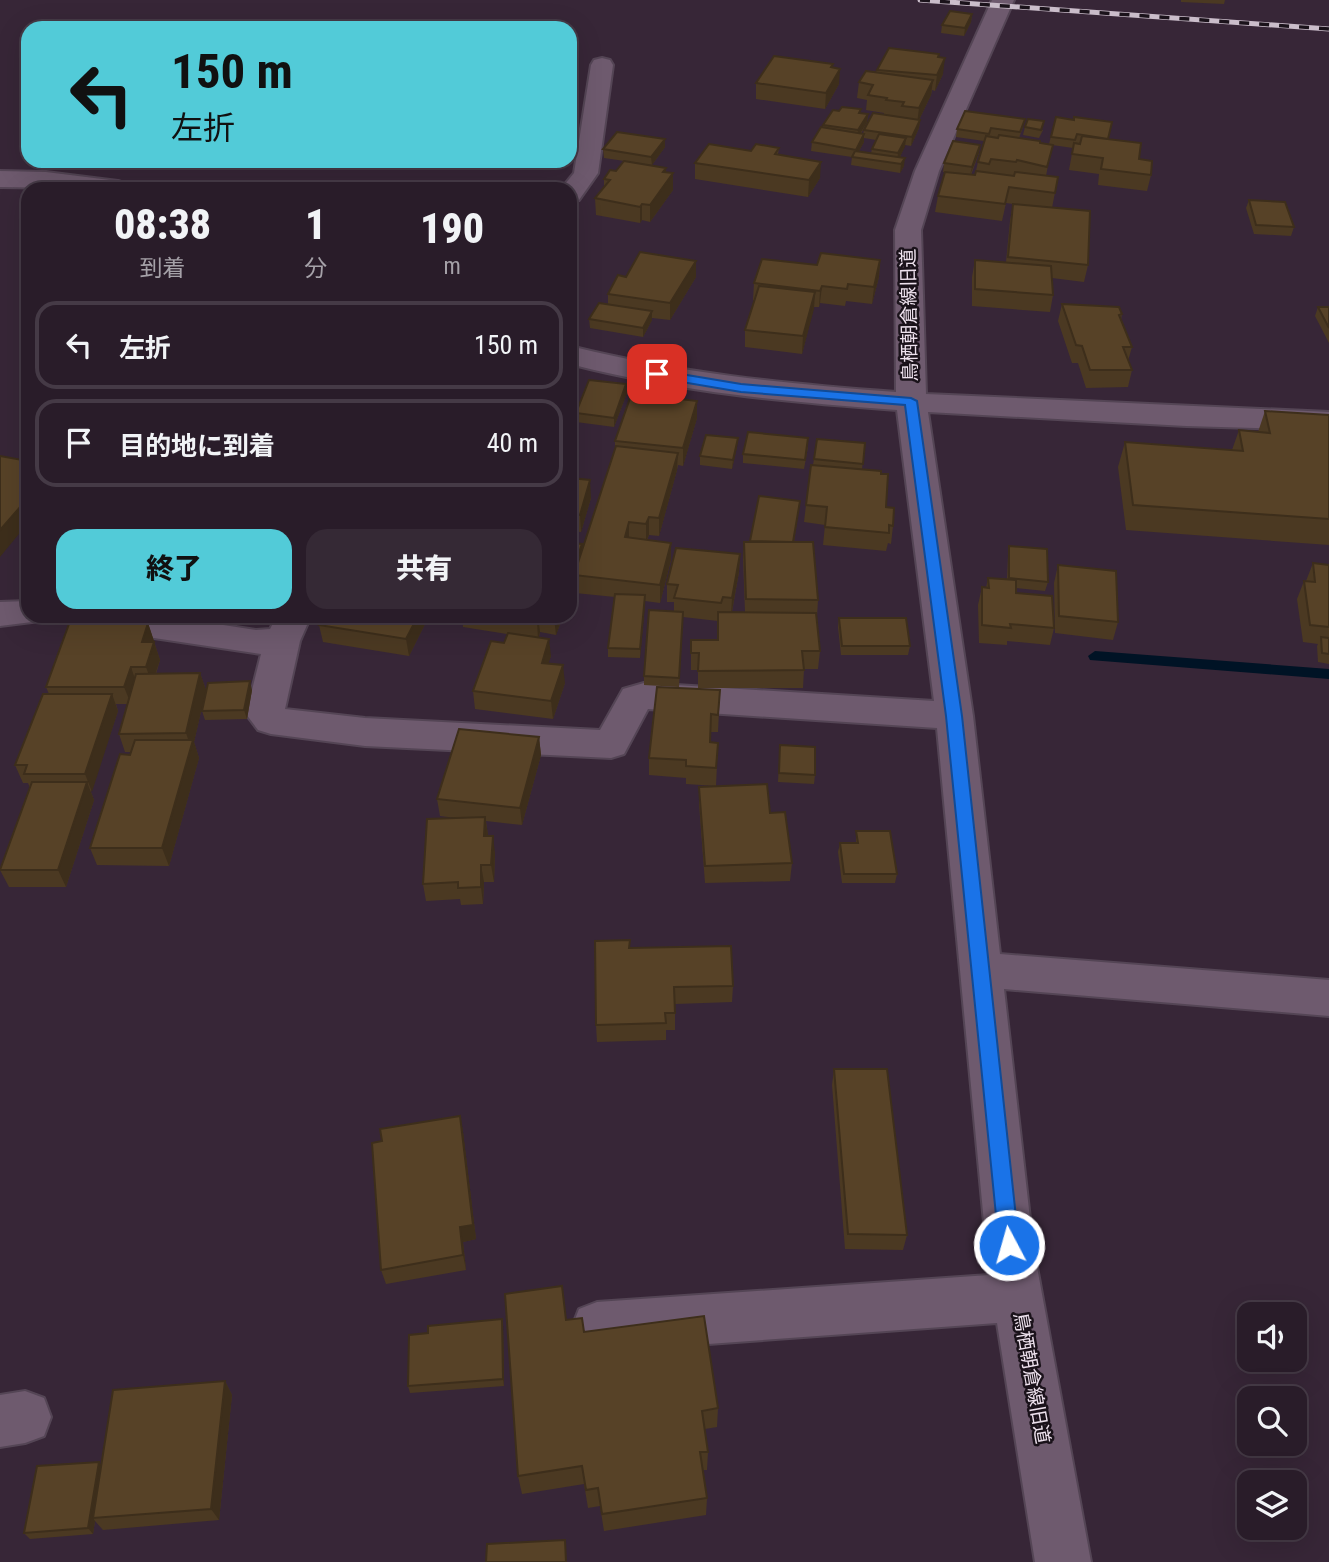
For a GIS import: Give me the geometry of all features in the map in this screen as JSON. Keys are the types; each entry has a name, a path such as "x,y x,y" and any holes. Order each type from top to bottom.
{"street":[{"name":"鳥栖朝倉線旧道","path":"1003,0 927,171 908,230 911,401 954,716 1009,1245 1063,1562"},
{"path":"577,185 586,173 602,65"},
{"path":"0,179 65,182"},
{"path":"577,357 741,388 1202,419 1329,421"},
{"path":"0,614 21,613"},
{"path":"133,623 256,642 288,629"},
{"path":"288,629 265,715 271,721 338,729 611,744 636,698 644,696 954,716"},
{"path":"981,970 1329,999"},
{"path":"597,1327 1018,1297"}],"building":[{"path":"950,11 972,14 965,28 942,25"},
{"path":"889,48 939,54 938,57 945,58 937,75 877,70"},
{"path":"774,56 833,64 831,67 840,69 826,93 756,83"},
{"path":"866,71 933,80 919,108 902,106 904,102 868,95 873,85 859,82"},
{"path":"842,107 861,109 859,113 868,114 858,130 823,125 833,110 839,111"},
{"path":"965,111 1025,119 1020,132 991,128 989,134 957,129"},
{"path":"873,113 920,120 912,137 864,130"},
{"path":"1056,117 1112,122 1108,139 1077,134 1075,140 1051,137"},
{"path":"1028,119 1044,121 1041,130 1025,127"},
{"path":"821,127 864,134 856,150 812,142"},
{"path":"617,132 665,139 651,157 603,149"},
{"path":"879,134 906,138 898,153 872,149"},
{"path":"999,135 1053,145 1047,167 1017,160 991,159 989,164 978,162 986,136 998,138"},
{"path":"1082,136 1141,143 1139,159 1152,161 1151,175 1101,169 1103,158 1072,154 1074,143 1080,144"},
{"path":"953,141 980,145 972,167 944,163"},
{"path":"709,144 751,151 756,144 779,148 775,154 821,162 809,180 695,163"},
{"path":"855,151 905,158 901,164 852,157"},
{"path":"624,161 666,168 663,172 673,173 650,205 642,204 640,207 595,198 610,180 604,179 610,170 616,171"},
{"path":"976,171 1014,176 1015,172 1058,177 1055,193 1009,187 1005,204 938,196 945,172 975,175"},
{"path":"1249,200 1285,202 1294,227 1256,225"},
{"path":"1013,204 1090,211 1088,265 1008,257"},
{"path":"640,252 696,261 670,303 608,294 618,275 626,277"},
{"path":"821,253 880,260 874,287 848,284 847,289 822,286 820,291 754,283 762,259 817,265"},
{"path":"975,260 1051,266 1053,295 975,289"},
{"path":"759,286 815,292 803,336 745,330"},
{"path":"599,303 652,311 643,328 589,319"},
{"path":"1062,304 1119,307 1122,314 1119,315 1132,347 1123,347 1132,370 1090,370 1082,346 1076,345"},
{"path":"1318,307 1329,307 1329,328"},
{"path":"589,380 626,384 614,418 577,413"},
{"path":"635,384 682,390 679,399 697,401 683,448 615,441"},
{"path":"1265,411 1329,415 1329,519 1133,505 1125,442 1243,451 1239,430 1270,433"},
{"path":"748,432 808,438 805,460 743,454"},
{"path":"706,435 738,438 733,460 700,456"},
{"path":"817,439 865,443 863,464 814,459"},
{"path":"616,446 678,453 659,518 649,517 646,524 629,522 625,537 671,543 660,585 577,575 577,566"},
{"path":"0,456 21,460 21,506 0,530"},
{"path":"811,465 881,471 881,474 888,474 886,507 894,508 893,526 889,525 889,533 825,527 827,507 806,505"},
{"path":"577,479 590,480 580,515 577,515"},
{"path":"759,496 800,501 793,542 750,541"},
{"path":"744,542 813,542 818,600 746,599"},
{"path":"577,544 582,544 577,557"},
{"path":"1009,546 1047,549 1048,582 1009,578"},
{"path":"676,548 740,554 732,598 723,597 721,603 674,598 678,585 667,584"},
{"path":"1313,563 1329,565 1329,627 1310,625 1304,581 1315,582"},
{"path":"1058,565 1116,571 1118,622 1059,616"},
{"path":"988,578 1016,580 1016,593 1052,596 1054,628 1010,624 1011,628 982,625 982,587 989,588"},
{"path":"615,594 645,595 640,649 608,648"},
{"path":"649,610 683,612 679,678 644,676"},
{"path":"718,612 816,613 820,651 802,651 804,670 698,671 699,653 691,653 691,640 718,640"},
{"path":"839,618 906,618 910,646 842,646"},
{"path":"148,623 142,642 154,642 146,667 131,667 124,687 46,687 69,624"},
{"path":"320,623 414,623 406,639 319,625"},
{"path":"508,633 549,639 542,663 563,665 551,701 473,691 491,641 504,643"},
{"path":"1321,637 1329,638 1329,654 1322,653"},
{"path":"200,673 186,733 119,734 136,674"},
{"path":"250,681 244,710 202,711 208,683"},
{"path":"657,687 720,690 718,715 711,714 710,742 718,743 716,768 686,766 686,760 649,758"},
{"path":"43,694 112,694 85,774 24,774 27,765 15,765"},
{"path":"459,729 539,737 520,808 437,799"},
{"path":"135,740 193,740 162,848 90,848 120,754 130,755"},
{"path":"780,745 815,747 815,775 779,773"},
{"path":"32,782 87,782 58,870 0,870"},
{"path":"767,784 770,813 785,812 792,863 705,866 699,787"},
{"path":"485,817 484,836 493,836 491,865 481,865 481,887 458,888 458,882 423,884 427,819"},
{"path":"856,831 890,831 897,874 844,874 840,843 858,843"},
{"path":"630,940 629,948 731,946 733,986 674,987 675,1013 665,1013 666,1023 596,1025 595,941"},
{"path":"834,1069 887,1069 907,1235 848,1234"},
{"path":"460,1116 473,1225 460,1227 463,1255 381,1270 372,1143 382,1141 380,1129"},
{"path":"562,1286 566,1320 582,1318 584,1332 704,1316 718,1408 702,1411 708,1452 700,1452 707,1498 602,1514 598,1488 586,1490 582,1466 518,1476 505,1294"},
{"path":"502,1319 503,1379 408,1386 409,1335 428,1333 428,1326"},
{"path":"225,1381 211,1509 93,1518 113,1390"},
{"path":"99,1462 88,1528 24,1533 37,1466"},
{"path":"565,1540 566,1562 486,1562 487,1544"}],"waterway":[{"path":"1095,656 1329,674"}],"railway":[{"path":"920,0 1329,29"}],"route":[{"path":"657,374 741,388 911,401 954,716 1009,1245"}]}
